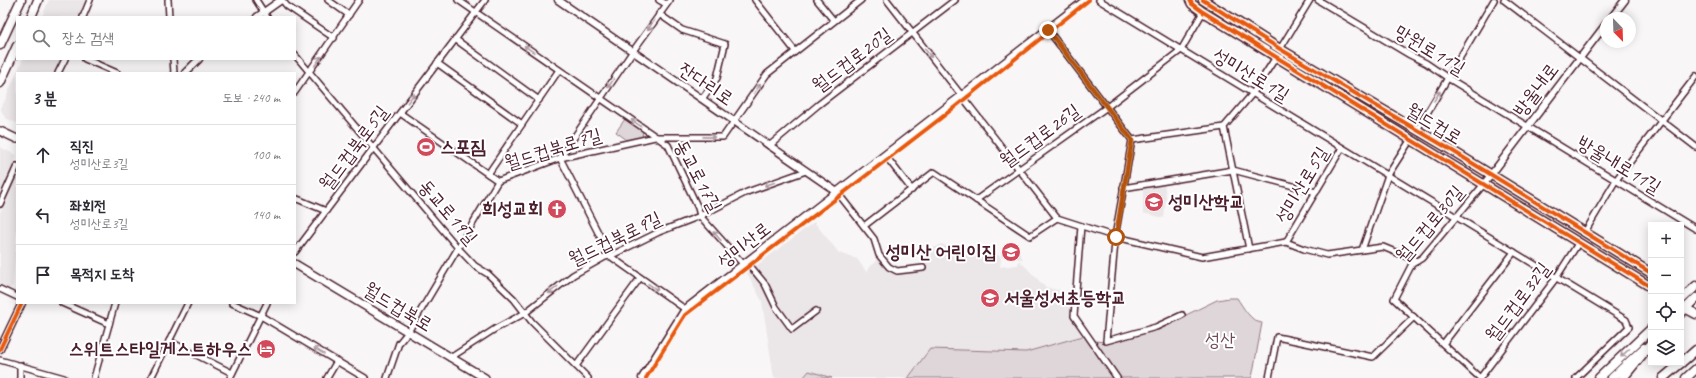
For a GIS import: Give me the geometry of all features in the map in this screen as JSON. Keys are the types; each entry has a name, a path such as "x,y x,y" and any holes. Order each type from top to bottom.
{"main road":[{"path":"0,45 21,0"},
{"path":"31,16 38,0"},
{"name":"월드컵로","path":"1190,0 1192,4 1203,12 1411,140 1453,164 1648,285"},
{"name":"월드컵로","path":"1207,1 1280,49 1417,130 1648,271"},
{"path":"0,84 16,48"},
{"path":"0,131 16,139"},
{"path":"1453,164 1458,155"},
{"path":"1512,201 1517,191"},
{"name":"월드컵북로","path":"296,265 485,378"},
{"path":"1684,295 1696,286"},
{"path":"1684,296 1695,299"},
{"path":"1684,307 1695,299"},
{"path":"1684,310 1696,314"},
{"path":"1599,378 1650,330"},
{"path":"1612,378 1648,346"},
{"path":"1623,378 1648,347"},
{"path":"1684,360 1696,350"},
{"path":"1664,378 1678,366"},
{"path":"1686,378 1696,369"}],"street":[{"path":"83,16 90,0"},
{"path":"168,0 169,16"},
{"path":"256,0 265,15 282,0 286,6 334,38"},
{"path":"328,0 349,14"},
{"path":"296,91 359,0"},
{"name":"동교로17길","path":"458,0 655,137 668,144 698,208 700,216 765,284 776,307 792,329 816,311"},
{"name":"월드컵북로5길","path":"296,251 486,0"},
{"name":"잔다리로","path":"558,0 633,50 837,192"},
{"path":"659,0 668,2 633,50 560,158 610,256 685,309"},
{"path":"755,0 795,52"},
{"path":"818,0 834,21"},
{"path":"734,121 767,74 861,0"},
{"path":"864,226 934,172 1030,236 1057,218 887,0"},
{"name":"월드컵로20길","path":"769,146 818,105 955,0"},
{"name":"성미산로","path":"642,378 685,309 1085,0"},
{"name":"성미산로1길","path":"1099,0 1626,320 1629,327 1576,378"},
{"path":"1280,49 1310,0"},
{"name":"망원로11길","path":"1318,0 1426,63 1527,127"},
{"path":"1417,130 1494,0"},
{"path":"1504,0 1696,147"},
{"path":"1616,12 1625,0"},
{"name":"월드컵로26길","path":"976,200 1107,107 1181,50 1203,12"},
{"path":"659,14 682,30 725,44 717,78 702,99"},
{"path":"1048,30 1132,140 1116,237 1106,341 1156,327 1182,315"},
{"name":"방울내로","path":"1491,175 1600,32"},
{"path":"455,39 539,100"},
{"name":"동교로19길","path":"296,56 458,248 475,266 488,274 588,378"},
{"path":"1132,140 1224,127 1253,93 1276,57"},
{"path":"58,72 64,60"},
{"path":"88,60 115,72"},
{"path":"173,60 174,72"},
{"path":"186,72 198,60"},
{"path":"437,63 522,124"},
{"path":"488,174 559,70"},
{"path":"1585,232 1616,180 1696,76"},
{"path":"400,113 498,181"},
{"name":"월드컵북로7길","path":"387,378 398,343 408,332 498,181 560,158 655,137 723,137 734,121"},
{"path":"1224,127 1249,249"},
{"name":"방울내로11길","path":"1527,127 1696,229"},
{"name":"월드컵로","path":"1388,175 1411,140"},
{"name":"성미산로5길","path":"1057,218 1116,237 1202,257 1286,242 1342,148"},
{"path":"885,155 912,190"},
{"path":"0,204 16,168"},
{"path":"1123,188 1233,170 1316,192"},
{"name":"월드컵북로9길","path":"450,358 525,312 573,275 605,257 659,232 700,216 747,192 806,171"},
{"path":"1362,250 1388,175"},
{"name":"월드컵로30길","path":"1480,378 1394,299 1412,264 1422,258 1491,175"},
{"path":"837,192 874,239 879,255 890,267 897,271 923,268"},
{"path":"296,198 326,211"},
{"path":"1081,226 1074,316 1117,378"},
{"path":"1286,242 1304,249 1327,255 1383,247 1417,261"},
{"name":"월드컵로32길","path":"1480,378 1556,278 1579,242"},
{"path":"1443,344 1514,252"},
{"path":"576,366 640,278"},
{"path":"0,290 16,297"},
{"path":"0,348 22,304"},
{"path":"64,304 109,324"},
{"path":"94,378 115,304"},
{"path":"151,378 187,304"},
{"path":"234,304 261,316 364,378"},
{"path":"169,340 231,376 267,304"},
{"path":"1269,378 1277,336 1373,357 1414,317"},
{"path":"0,360 64,378"},
{"path":"327,378 337,361"},
{"path":"20,365 20,378"}],"shaded area":[{"path":"49,0 86,0 79,16 42,16"},
{"path":"23,60 60,60 54,72 17,72"},
{"path":"16,75 16,123 5,118 1,109"},
{"path":"0,147 16,155 16,158 0,194"},
{"path":"16,177 16,240 13,286 9,289 0,285 0,213"},
{"name":"성미산학교","path":"1164,184 1166,196 1164,218 1143,213 1143,188"},
{"path":"814,222 839,253 857,259 867,273 870,267 875,263 878,255 887,270 898,274 921,271 934,247 941,244 957,250 963,249 964,254 975,254 974,251 992,256 998,255 1001,258 1000,267 1018,265 1019,260 1045,287 1057,290 1059,289 1058,293 1071,308 1071,316 1083,336 1026,352 930,349 908,378 832,378 809,371 803,378 774,378 762,301 747,273"},
{"name":"성미산 어린이집","path":"1004,244 1012,248 1015,247 1023,259 1001,257"}],"green space":[{"path":"625,119 643,131 642,137 627,140 616,132"},
{"name":"성산","path":"1237,298 1254,320 1262,323 1252,378 908,378 930,349 1026,352 1083,336 1094,341 1108,342 1157,329 1217,300"},
{"path":"809,371 832,378 803,378"}],"pier":[{"path":"1696,346 1696,372 1689,378 1661,378 1674,366 1684,366 1684,357"}],"cycle path":[{"path":"646,378 685,315 941,118 1089,0"},
{"path":"1190,0 1192,4 1203,12 1648,285"},
{"path":"1203,0 1280,49 1451,150 1648,271"},
{"path":"0,349 22,304"}],"place":[{"name":"스포짐","path":"426,147"},
{"name":"성미산학교","path":"1154,202"},
{"name":"희성교회","path":"557,209"},
{"name":"성미산 어린이집","path":"1011,252"},
{"name":"서울성서초등학교","path":"990,298"},
{"name":"스위트스타일게스트하우스","path":"266,349"}],"route":[{"path":"1048,30 1132,140 1116,237"}]}
